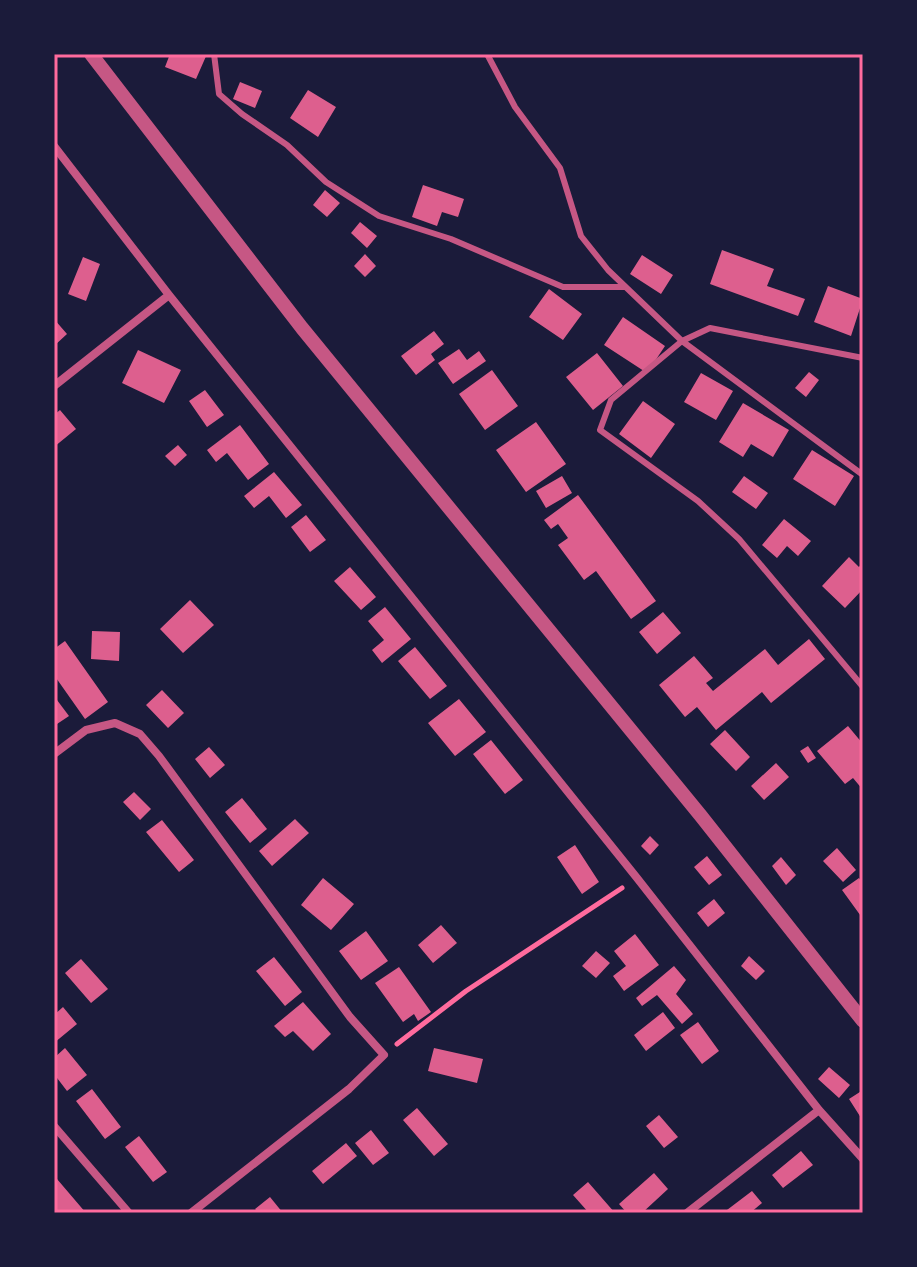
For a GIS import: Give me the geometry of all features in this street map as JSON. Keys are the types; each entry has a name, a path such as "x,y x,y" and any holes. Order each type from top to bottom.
{"street":[{"path":"91,54 302,328 701,816 863,1021"},
{"path":"54,146 169,295 819,1110 863,1159"},
{"path":"54,386 169,295"},
{"path":"54,754 86,730 115,723 140,734 350,1017 384,1055 349,1089 191,1213"},
{"path":"687,1213 819,1110"},
{"path":"54,1126 129,1213"}],"lane":[{"path":"214,54 219,94 287,145 326,182 379,216 451,239 563,287 625,287"},
{"path":"487,54 515,107 560,168 581,236 608,270 682,341 863,475"},
{"path":"863,358 710,328 682,341 611,400 600,430 698,501 739,539 863,687"}],"path":[{"path":"384,1055 466,991 637,878"}],"building":[{"path":"170,54 207,54 196,79 165,67"},
{"path":"240,82 262,91 255,108 233,99"},
{"path":"308,90 336,107 318,137 290,118"},
{"path":"423,185 464,199 458,217 442,212 437,226 412,217"},
{"path":"325,190 340,203 327,217 313,205"},
{"path":"360,222 377,236 367,248 351,233"},
{"path":"722,250 774,269 767,286 805,299 798,316 710,284"},
{"path":"365,254 376,266 365,277 354,266"},
{"path":"642,255 673,275 661,294 630,274"},
{"path":"83,257 100,264 86,301 68,294"},
{"path":"828,286 863,299 851,336 814,322"},
{"path":"549,289 582,314 563,340 529,317"},
{"path":"623,317 665,346 647,373 604,345"},
{"path":"54,319 67,334 54,346"},
{"path":"434,331 444,344 431,354 435,360 416,375 401,356"},
{"path":"459,349 467,360 479,351 486,361 453,384 438,363"},
{"path":"138,350 181,370 164,403 122,383"},
{"path":"597,353 623,386 593,410 566,377"},
{"path":"492,370 518,406 485,430 459,394"},
{"path":"809,372 819,380 806,397 795,388"},
{"path":"701,373 733,391 716,420 684,402"},
{"path":"205,390 224,415 207,427 189,401"},
{"path":"643,401 675,424 651,458 619,434"},
{"path":"743,403 789,430 773,457 751,444 743,457 719,442"},
{"path":"60,410 76,429 54,447 54,415"},
{"path":"536,422 566,464 526,492 496,450"},
{"path":"240,425 269,464 248,480 227,453 216,462 207,450"},
{"path":"178,445 187,455 175,466 165,456"},
{"path":"812,450 854,476 835,506 793,479"},
{"path":"274,472 302,505 286,518 269,496 254,508 244,496"},
{"path":"562,476 572,493 546,508 536,491"},
{"path":"744,476 768,493 756,509 732,492"},
{"path":"578,495 656,601 631,619 596,571 584,580 558,545 568,538 558,524 551,529 544,520"},
{"path":"306,515 326,540 310,552 291,527"},
{"path":"784,519 811,541 798,556 787,546 777,558 762,545"},
{"path":"849,557 859,567 863,562 863,589 845,608 822,586"},
{"path":"350,567 376,597 361,610 334,581"},
{"path":"190,600 214,625 183,653 160,629"},
{"path":"385,607 411,639 382,663 372,650 384,640 368,621"},
{"path":"663,612 681,633 657,654 639,632"},
{"path":"92,631 120,632 119,661 91,659"},
{"path":"809,639 825,659 771,703 762,692 716,730 697,707 685,717 659,685 694,656 713,678 706,683 713,691 765,649 778,665"},
{"path":"65,641 108,702 85,719 54,675 54,649"},
{"path":"415,647 447,686 430,699 398,661"},
{"path":"162,690 184,713 168,728 146,705"},
{"path":"459,699 486,732 455,756 428,723"},
{"path":"57,700 69,716 54,726 54,702"},
{"path":"848,726 863,744 863,790 853,778 845,784 817,751"},
{"path":"725,730 750,757 736,771 710,744"},
{"path":"491,740 523,780 505,794 473,754"},
{"path":"808,746 816,758 808,763 800,751"},
{"path":"209,747 225,765 210,778 195,759"},
{"path":"776,763 789,777 764,800 751,786"},
{"path":"134,792 151,809 140,820 123,802"},
{"path":"242,798 267,829 250,843 225,812"},
{"path":"295,819 309,833 272,866 259,851"},
{"path":"162,820 194,860 179,872 146,832"},
{"path":"650,836 659,845 650,855 641,846"},
{"path":"575,845 599,882 582,894 557,857"},
{"path":"837,848 856,870 843,882 823,861"},
{"path":"707,856 722,875 709,885 694,867"},
{"path":"781,857 796,875 786,885 772,866"},
{"path":"323,878 354,904 331,930 301,905"},
{"path":"859,878 863,884 863,919 842,890"},
{"path":"714,899 725,913 708,927 697,913"},
{"path":"441,925 457,943 433,963 418,945"},
{"path":"366,931 388,961 361,980 339,951"},
{"path":"635,934 659,965 624,991 613,976 626,966 614,951"},
{"path":"596,951 610,963 596,978 582,966"},
{"path":"749,956 765,971 756,980 741,966"},
{"path":"274,957 302,992 285,1006 256,971"},
{"path":"81,959 108,989 91,1003 65,973"},
{"path":"674,966 686,980 676,994 693,1014 682,1024 657,995 642,1006 636,998"},
{"path":"399,967 431,1012 418,1021 414,1014 403,1022 375,983"},
{"path":"303,1002 331,1034 313,1051 293,1031 285,1037 274,1026"},
{"path":"63,1007 77,1024 54,1043 54,1015"},
{"path":"663,1012 675,1028 646,1051 634,1035"},
{"path":"698,1022 719,1051 702,1064 680,1035"},
{"path":"65,1048 87,1075 67,1091 54,1074 54,1058"},
{"path":"434,1048 483,1059 477,1083 428,1071"},
{"path":"829,1067 850,1085 839,1098 818,1079"},
{"path":"92,1089 121,1127 105,1139 76,1101"},
{"path":"863,1090 863,1121 849,1099"},
{"path":"417,1108 448,1144 434,1156 403,1120"},
{"path":"659,1115 678,1137 664,1148 646,1126"},
{"path":"371,1130 389,1153 373,1165 355,1143"},
{"path":"139,1136 167,1172 153,1182 125,1147"},
{"path":"346,1143 357,1156 323,1184 312,1171"},
{"path":"801,1151 813,1165 783,1188 772,1175"},
{"path":"654,1173 668,1189 642,1213 627,1213 619,1204"},
{"path":"57,1179 86,1213 54,1213 54,1181"},
{"path":"588,1182 615,1213 589,1213 573,1195"},
{"path":"752,1191 762,1203 750,1213 723,1213"},
{"path":"270,1197 283,1213 259,1213 255,1209"}]}
